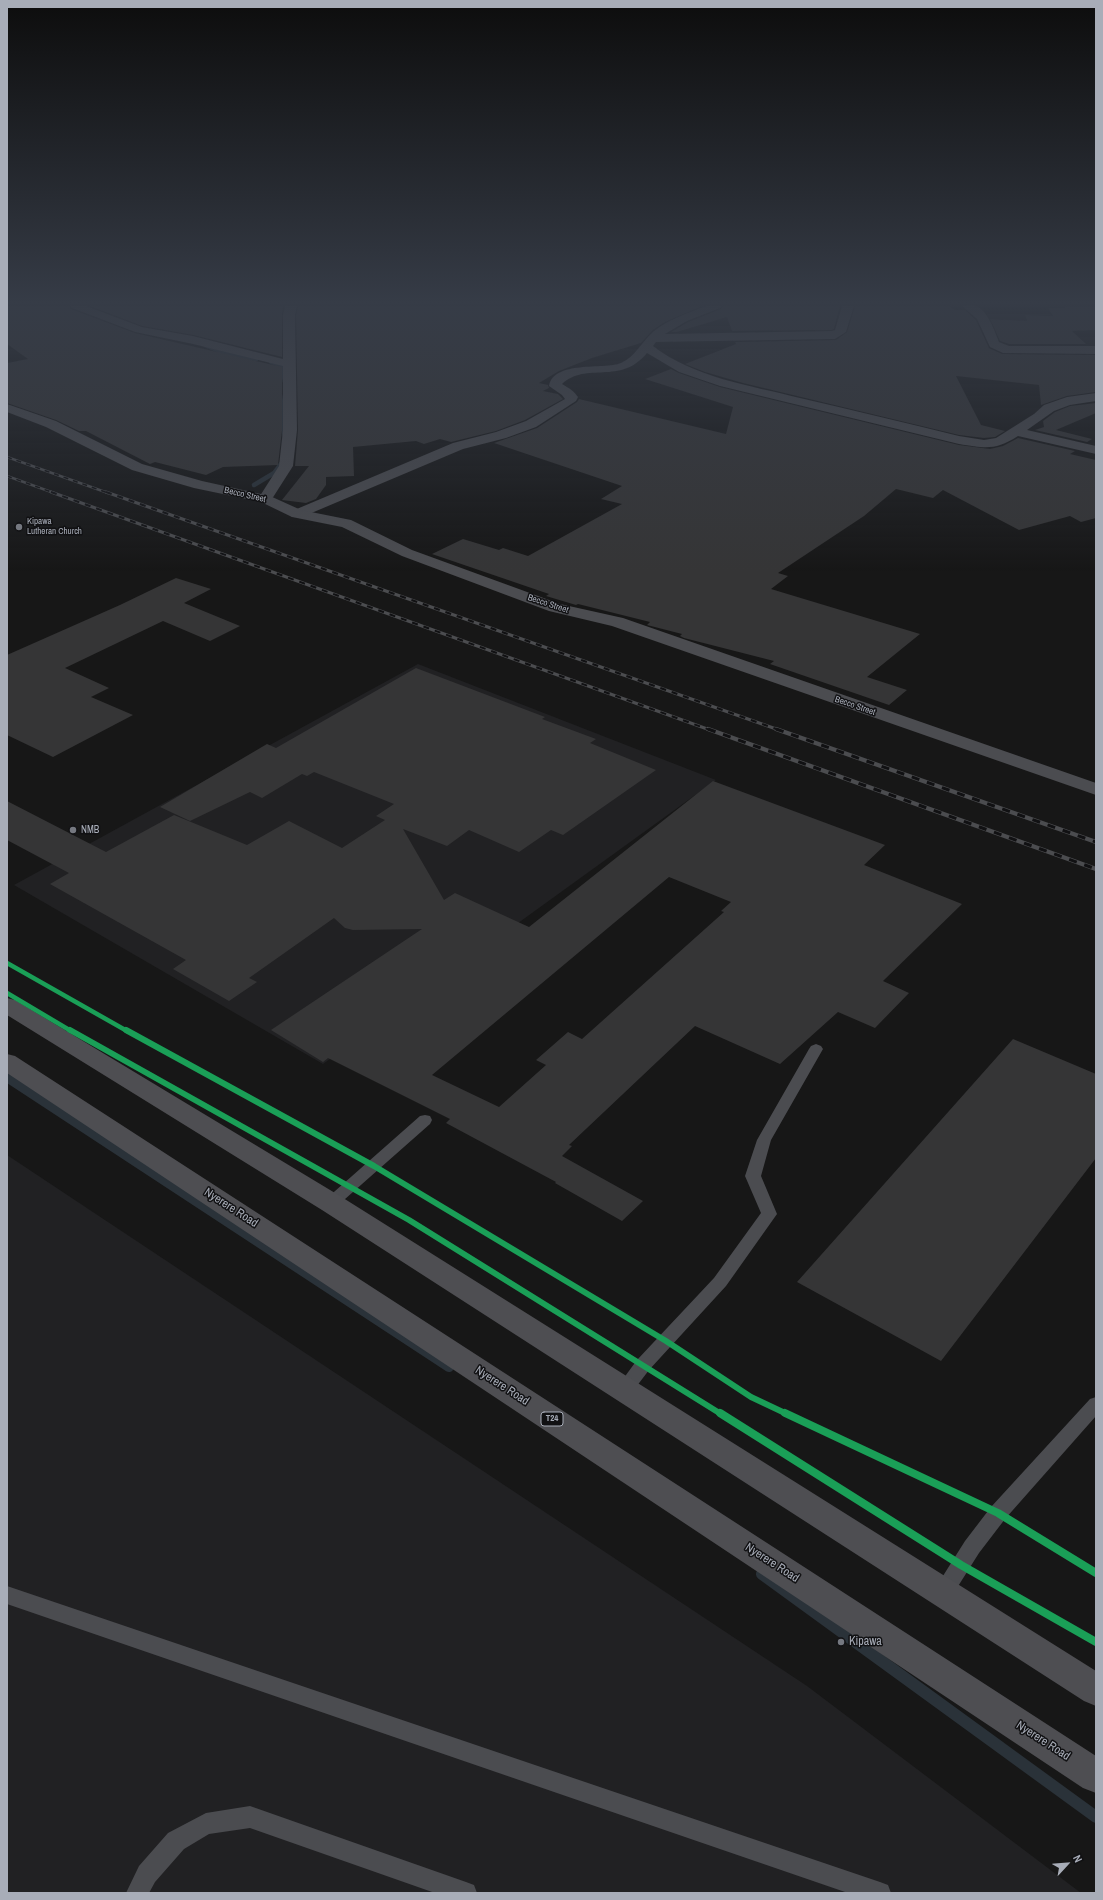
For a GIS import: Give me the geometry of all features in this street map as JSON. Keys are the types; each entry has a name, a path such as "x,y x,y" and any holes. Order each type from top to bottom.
{"highway":[{"path":"7,1004 332,1203 1096,1690"},
{"name":"Nyerere Road","path":"7,1062 1096,1776"}],"street":[{"path":"265,499 286,466 290,430 289,395"},
{"path":"296,514 458,446 501,436 531,424 570,401 572,397 570,395"},
{"path":"772,395 952,439 992,444 1000,442 1017,432 1049,408 1058,404 1096,397"},
{"name":"Becco Street","path":"7,408 52,424 137,467 199,485 265,499 296,514 346,523 407,553 555,608 617,622 1096,789"},
{"path":"1017,432 1096,450"}],"lane":[{"path":"624,1390 643,1365 720,1282 769,1214 753,1176 764,1140 816,1049"},
{"path":"332,1203 425,1120"},
{"path":"943,1593 972,1547 998,1513 1096,1404"},
{"path":"7,1595 880,1893"},
{"path":"137,1893 147,1874 176,1841 206,1824 250,1817 466,1893"}],"shaded area":[{"path":"418,664 716,780 323,1064 14,885"},
{"path":"7,1155 807,1686 1081,1893 7,1893"}],"building":[{"path":"7,395 282,395 282,430 278,465 223,467 206,475 155,462 150,464 86,431 79,431 56,420 7,403"},
{"path":"297,395 559,395 563,399 525,420 496,431 451,442 440,439 424,444 416,441 353,447 354,476 326,477 326,485 316,499 306,503 282,500 309,466 295,466 298,430"},
{"path":"694,395 752,395 959,445 990,449 1003,446 1018,438 1075,451 1070,454 1096,460 1096,518 1081,522 1070,516 1019,530 943,490 933,498 896,489 864,516 778,573 788,576 771,589 920,634 867,677 907,690 889,705 770,664 774,661 684,638 680,636 682,634 647,625 650,622 578,604 576,605 546,596 549,594 432,554 463,539 499,550 503,548 528,556 622,504 601,499 622,486 494,443 537,428 577,402 579,399 726,434 733,407"},
{"path":"791,395 966,395 981,425 1005,431 995,437 984,438 959,435"},
{"path":"1040,395 1077,395 1067,396 1041,405"},
{"path":"1096,403 1096,413 1056,430 1092,439 1087,442 1035,430 1044,427 1043,421 1055,412 1070,406"},
{"path":"176,578 211,589 184,603 240,626 210,641 163,621 65,668 109,688 91,697 133,715 53,757 7,735 7,655 120,605"},
{"path":"416,668 545,717 542,719 596,739 590,743 656,770 563,835 551,830 519,852 469,830 447,846 403,829 444,900 455,893 529,927 713,781 885,845 864,865 962,904 883,981 909,993 875,1028 838,1012 780,1064 695,1026 569,1145 572,1146 562,1156 643,1201 622,1221 555,1183 556,1182 446,1123 450,1119 328,1058 323,1062 271,1030 422,929 353,930 345,928 334,918 249,978 257,982 229,1001 173,969 186,960 50,884 69,873 7,840 7,801 106,852 174,815 247,845 289,821 342,848 385,820 376,816 394,804 314,772 307,776 302,774 262,798 250,792 190,821 160,807 267,744 276,748","holes":["669,877 731,902 721,911 724,912 582,1039 568,1032 536,1060 546,1065 499,1107 432,1075"]},
{"path":"1013,1039 1096,1074 1096,1158 941,1361 797,1282"}],"waterway":[{"path":"285,395 281,421 286,440"},
{"path":"254,485 274,473 283,461"},
{"path":"7,1077 449,1367"},
{"path":"762,1574 1096,1817"}],"railway":[{"path":"7,457 108,493"},
{"path":"7,476 54,493"},
{"path":"51,492 710,730"},
{"path":"106,492 779,730"},
{"path":"708,729 1096,869"},
{"path":"776,729 1096,842"}],"cycle path":[{"path":"7,963 184,1063 374,1166 465,1219 666,1341 751,1397 998,1513 1096,1573"},
{"path":"7,993 85,1039 409,1220 620,1350 961,1565 1096,1642"}],"place":[{"name":"Kipawa Lutheran Church","path":"19,527"},
{"name":"NMB","path":"73,830"},
{"name":"Kipawa","path":"841,1642"}]}
